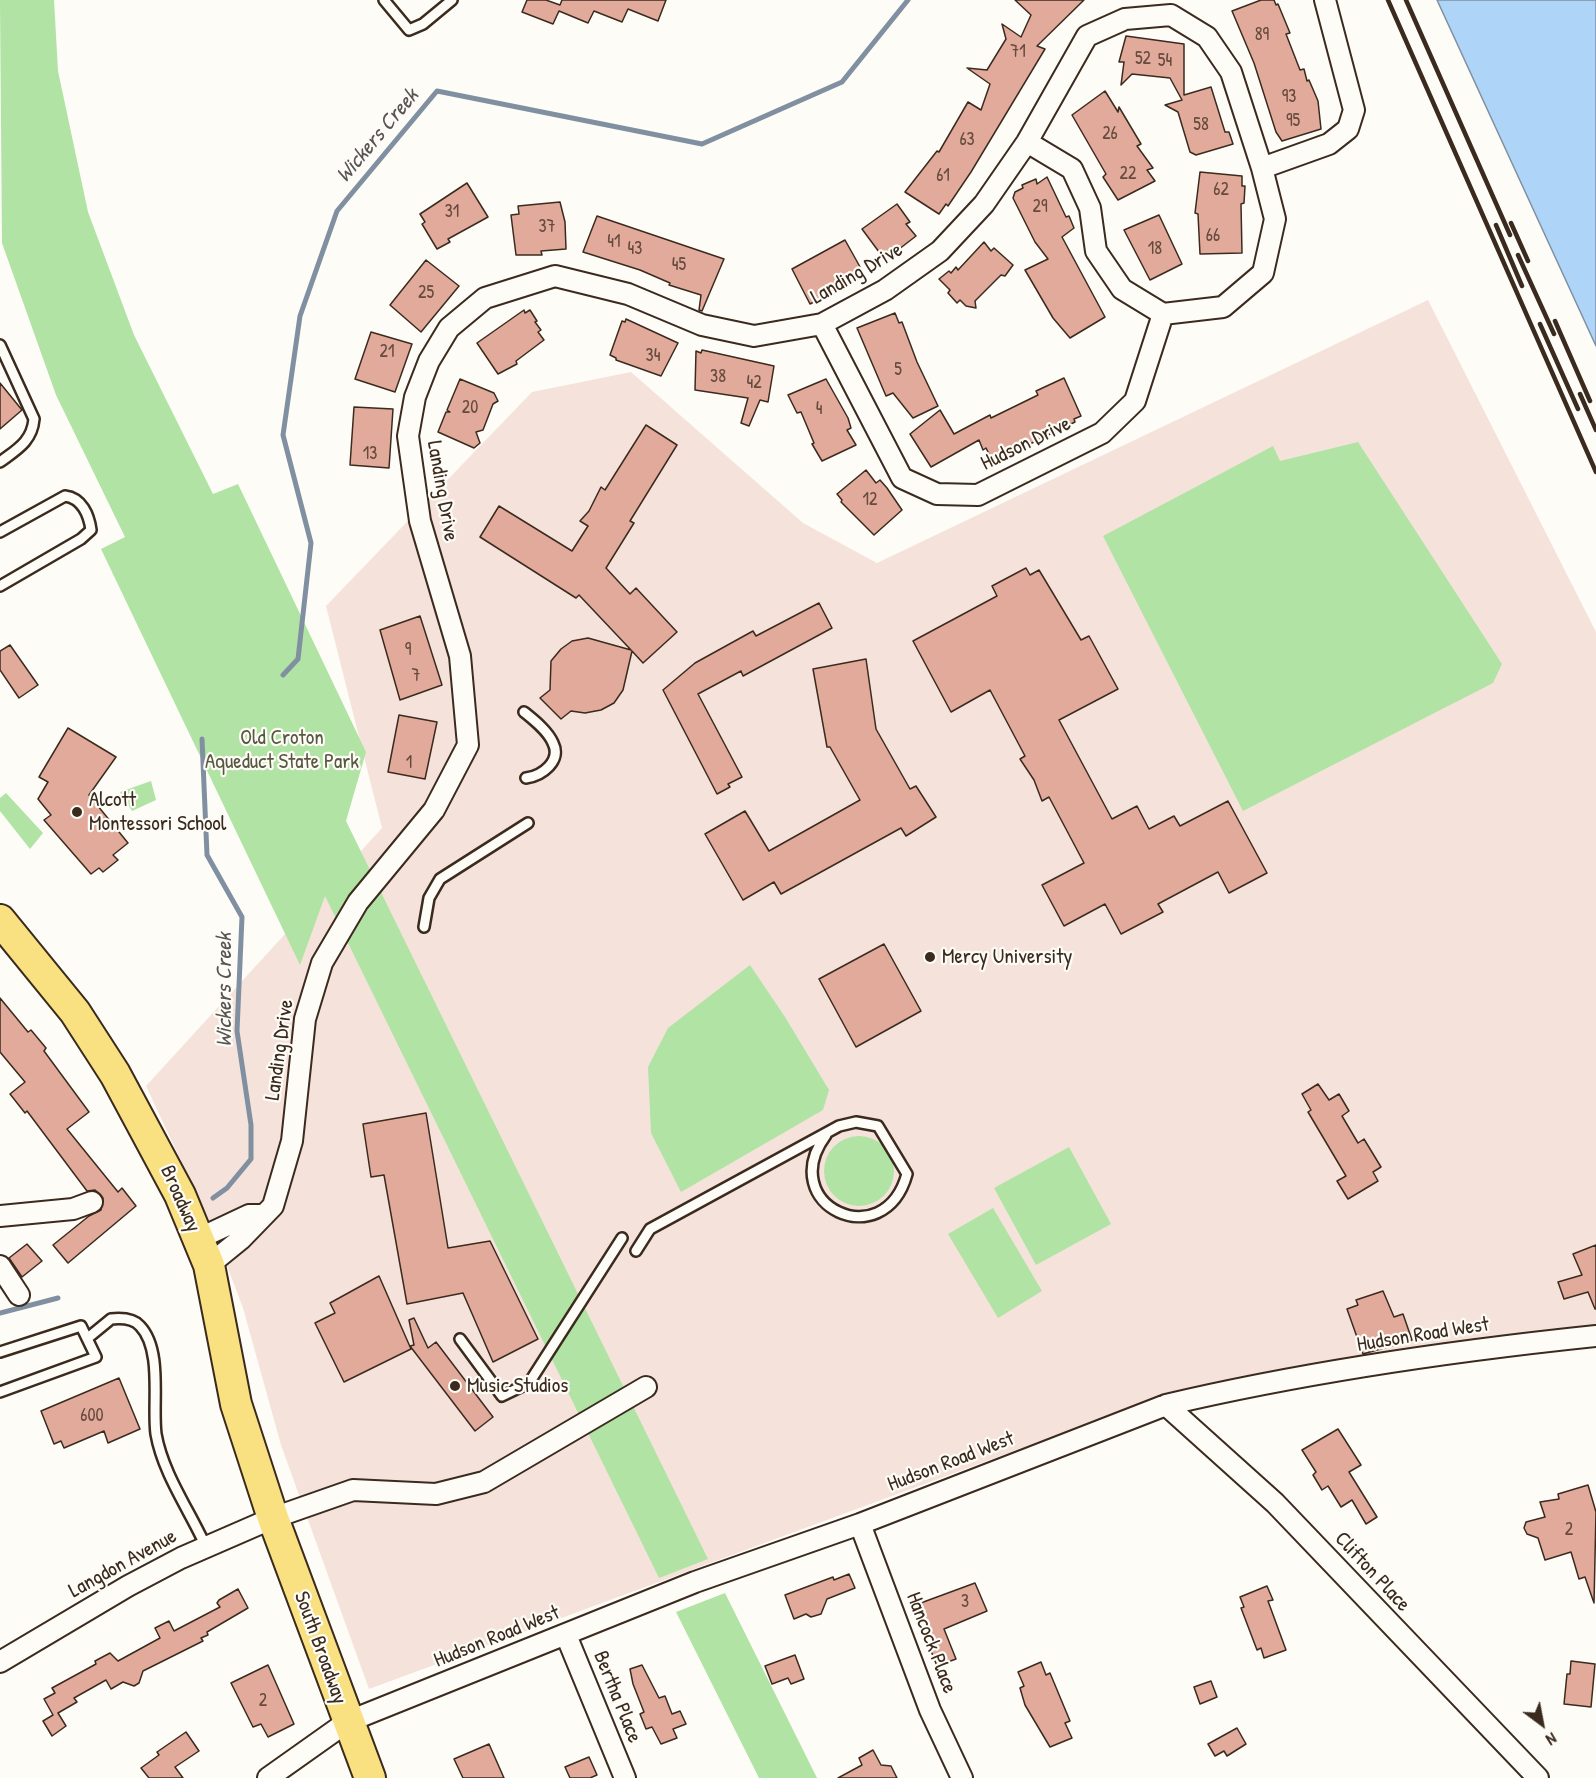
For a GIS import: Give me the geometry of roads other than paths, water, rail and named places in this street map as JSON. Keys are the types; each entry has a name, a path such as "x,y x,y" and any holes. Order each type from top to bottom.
{"main road":[{"name":"Broadway","path":"0,920 75,1012 116,1074 160,1154 203,1252 236,1404 273,1518"},
{"name":"South Broadway","path":"273,1518 347,1722 370,1778"}],"street":[{"path":"1262,168 1329,144 1348,129 1354,110 1325,0"},
{"name":"Landing Drive","path":"203,1252 241,1239 273,1206 292,1141 305,1018 316,976 358,902 434,810 468,745 460,657 420,521 408,435 415,397 429,361 449,328 485,298 555,276 628,294 702,324 754,336 822,324 885,290 940,251 984,204 1027,142 1087,36 1125,19 1171,15 1207,37 1231,72 1262,168 1275,219 1263,273 1223,307 1163,314"},
{"path":"1027,142 1072,169 1090,208 1096,251 1122,289 1163,314"},
{"name":"Hudson Drive","path":"822,324 902,478 937,494 978,495 1102,433 1135,400 1163,314"},
{"path":"0,1216 73,1209 92,1202"},
{"path":"203,1252 249,1215 264,1215"},
{"path":"0,1266 19,1295"},
{"name":"Hudson Road West","path":"268,1778 347,1722 695,1582 860,1524 1166,1405 1218,1393 1358,1369 1596,1336"},
{"name":"Langdon Avenue","path":"0,1662 128,1586 206,1547 273,1518 353,1490 436,1494 484,1482 646,1387"},
{"name":"Clifton Place","path":"1166,1405 1275,1503 1538,1778"},
{"name":"Hancock Place","path":"860,1524 930,1710 962,1778"},
{"name":"Bertha Place","path":"566,1635 625,1778"}],"lane":[{"path":"384,0 410,30 423,24 452,0"},
{"path":"0,345 34,419 33,430 27,442 0,462"},
{"path":"0,532 65,496 73,497 82,505 91,530 81,539 0,586"},
{"path":"524,712 548,734 554,743 555,754 550,766 537,776 526,778"},
{"path":"424,927 429,898 440,879 528,823"},
{"path":"636,1251 650,1229 809,1141 826,1135 840,1126 856,1122 878,1126 907,1174 902,1190 894,1202 874,1214 852,1217 838,1213 826,1204 814,1185 812,1163 816,1148 826,1135"},
{"path":"460,1339 502,1396 529,1383 622,1238"},
{"path":"89,1337 111,1319 132,1320 141,1327 153,1358 156,1434 161,1451 206,1547"},
{"path":"0,1352 81,1326 89,1337 96,1357 0,1392"}],"water":[{"path":"1437,0 1596,0 1596,346"}],"waterway":[{"name":"Wickers Creek","path":"283,675 298,659 311,543 283,435 300,316 337,211 437,91 702,144 842,82 908,0"},
{"name":"Wickers Creek","path":"202,739 207,855 242,917 237,1031 251,1125 251,1159 227,1188 213,1198"},
{"path":"0,1313 58,1298"}],"railway":[{"path":"1388,0 1596,472"},
{"path":"1406,0 1510,235"},
{"path":"1511,223 1528,261"},
{"path":"1496,225 1522,286"},
{"path":"1518,255 1554,334"},
{"path":"1555,321 1590,401"},
{"path":"1540,324 1578,409"},
{"path":"1580,394 1596,430"}],"place":[{"name":"Alcott Montessori School","path":"77,812"},
{"name":"Mercy University","path":"930,957"},
{"name":"Music Studios","path":"455,1386"}],"park label":[{"name":"Old Croton Aqueduct State Park","path":"282,750"}]}
